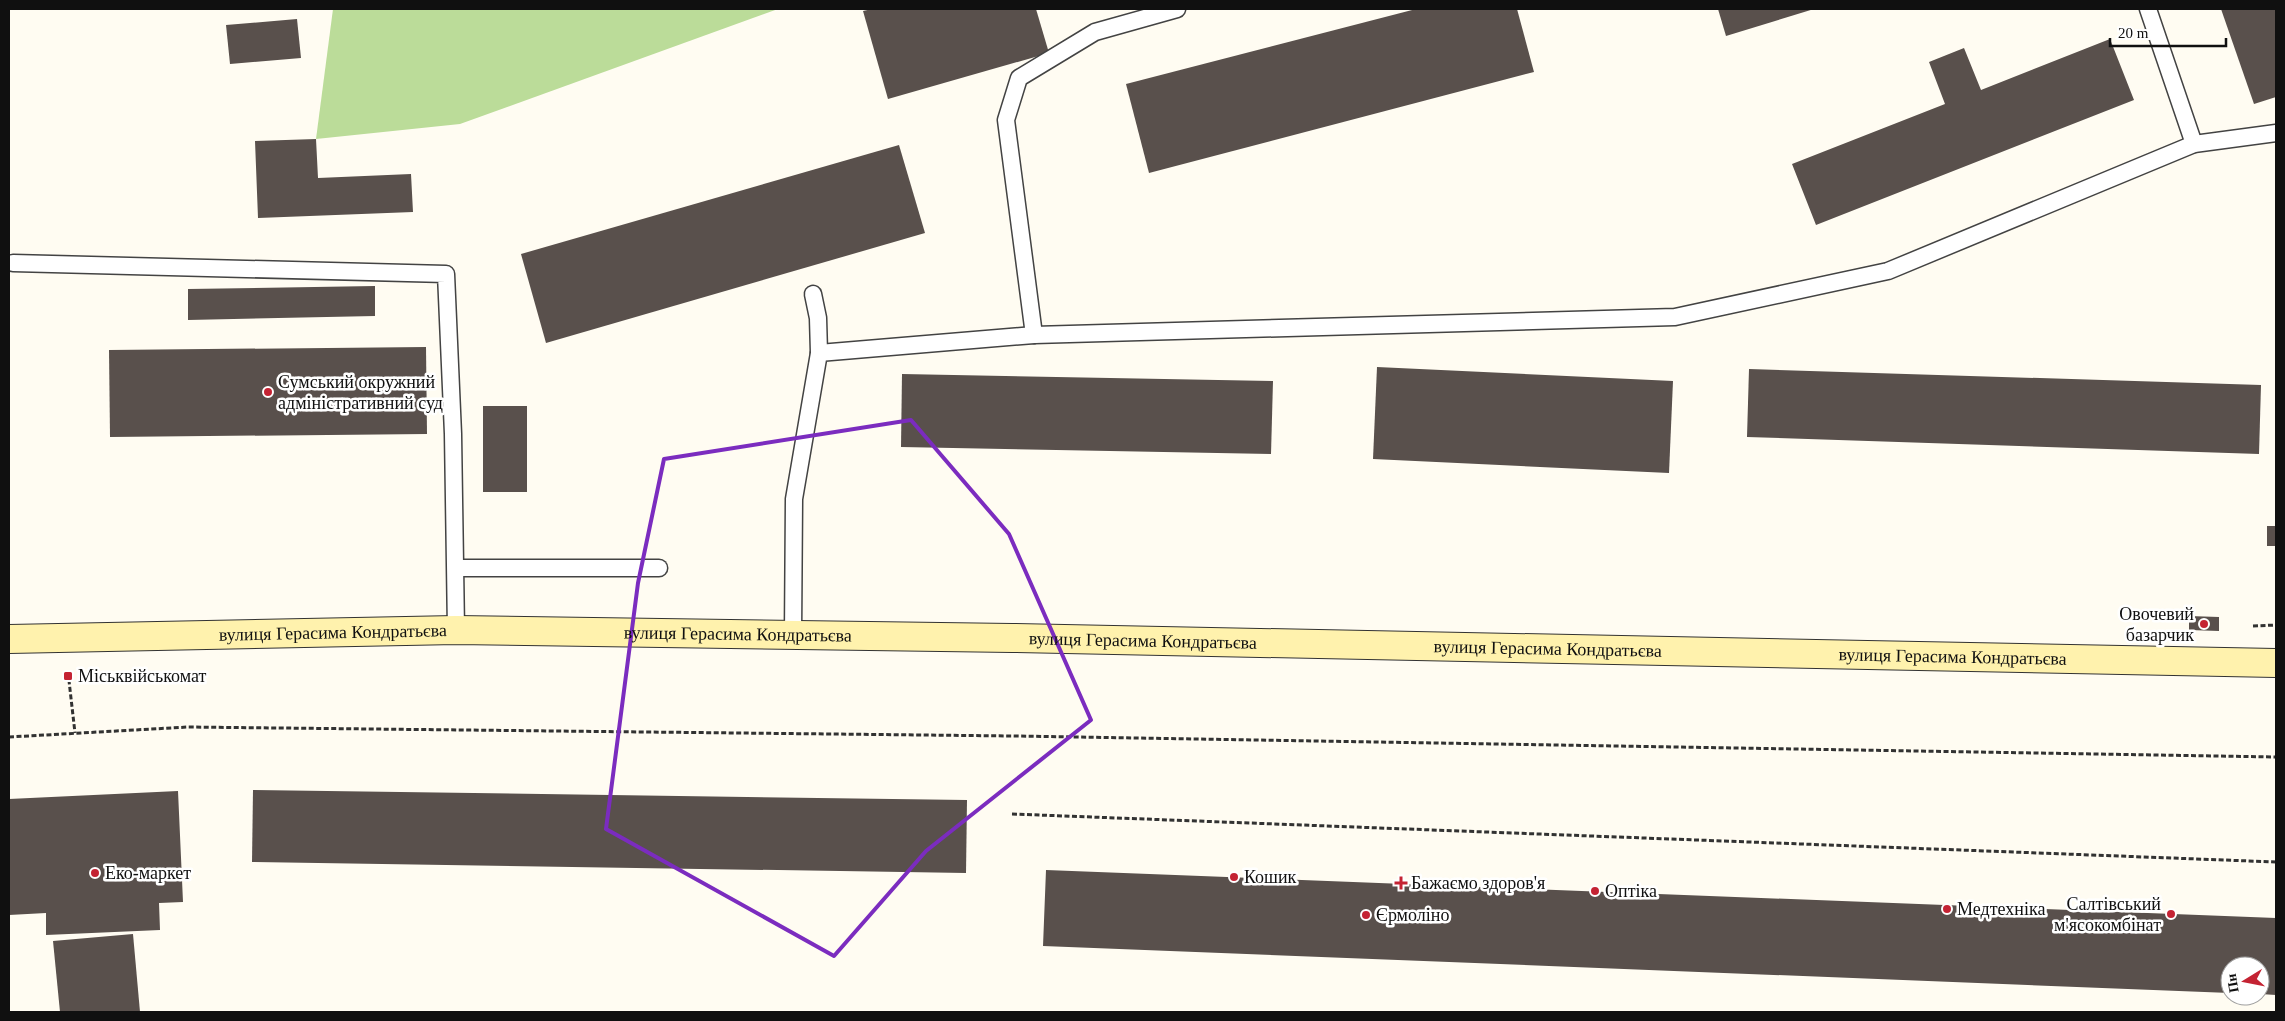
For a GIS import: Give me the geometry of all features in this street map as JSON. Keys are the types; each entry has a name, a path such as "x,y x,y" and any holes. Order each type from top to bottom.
{"main road":[{"name":"вулиця Герасима Кондратьєва","path":"9,639 456,630 2276,663"}],"lane":[{"path":"1034,335 1006,120 1019,78 1095,32 1177,9"},
{"path":"2148,9 2194,144"},
{"path":"819,353 1034,335 1675,317 1888,271 2194,144 2276,134"},
{"path":"13,264 446,274 456,568 456,630"},
{"path":"793,635 794,498 819,353 818,318 813,294"},
{"path":"456,568 659,568"}],"path":[{"path":"67,638 75,733"},
{"path":"9,737 188,727 1004,736 2276,757"},
{"path":"1012,814 2276,862"}],"highlighted area":[{"path":"911,420 1009,534 1091,720 926,851 834,956 606,829 638,583 664,459"}],"green space":[{"path":"333,9 778,9 460,124 316,139"}],"building":[{"path":"872,9 1036,9 1049,53 888,99 863,11"},
{"path":"1416,9 1517,9 1534,72 1149,173 1126,84"},
{"path":"1718,9 1814,9 1726,36"},
{"path":"2221,9 2276,9 2276,97 2254,104"},
{"path":"297,19 301,58 230,64 226,25"},
{"path":"2110,39 2134,100 1816,225 1792,164 1945,104 1929,62 1964,48 1981,90"},
{"path":"316,139 318,178 411,174 413,212 258,218 255,141"},
{"path":"899,145 925,233 546,343 521,254"},
{"path":"375,286 375,316 188,320 188,289"},
{"name":"Сумський окружний адміністративний суд","path":"426,347 427,434 110,437 109,350"},
{"path":"1377,367 1673,381 1669,473 1373,459"},
{"path":"1749,369 2261,385 2259,454 1747,437"},
{"path":"902,374 1273,381 1271,454 901,447"},
{"path":"483,406 527,406 527,492 483,492"},
{"path":"2267,526 2276,526 2276,546 2267,546"},
{"name":"Овочевий базарчик","path":"2189,616 2219,617 2219,631 2189,630"},
{"path":"253,790 967,800 966,873 252,862"},
{"name":"Еко-маркет","path":"178,791 183,902 159,903 160,930 46,935 46,913 9,915 9,799"},
{"path":"1046,870 2276,918 2276,995 2270,995 2270,956 2220,956 2220,993 1043,946"},
{"path":"133,934 140,1012 60,1012 53,941"}],"place":[{"name":"Сумський окружний адміністративний суд","path":"268,392"},
{"name":"Овочевий базарчик","path":"2204,624"},
{"name":"Міськвійськомат","path":"68,676"},
{"name":"Еко-маркет","path":"95,873"},
{"name":"Кошик","path":"1234,877"},
{"name":"Бажаємо здоров'я","path":"1401,883"},
{"name":"Оптіка","path":"1595,891"},
{"name":"Медтехніка","path":"1947,909"},
{"name":"Салтівський м'ясокомбінат","path":"2171,914"},
{"name":"Єрмоліно","path":"1366,915"}]}
